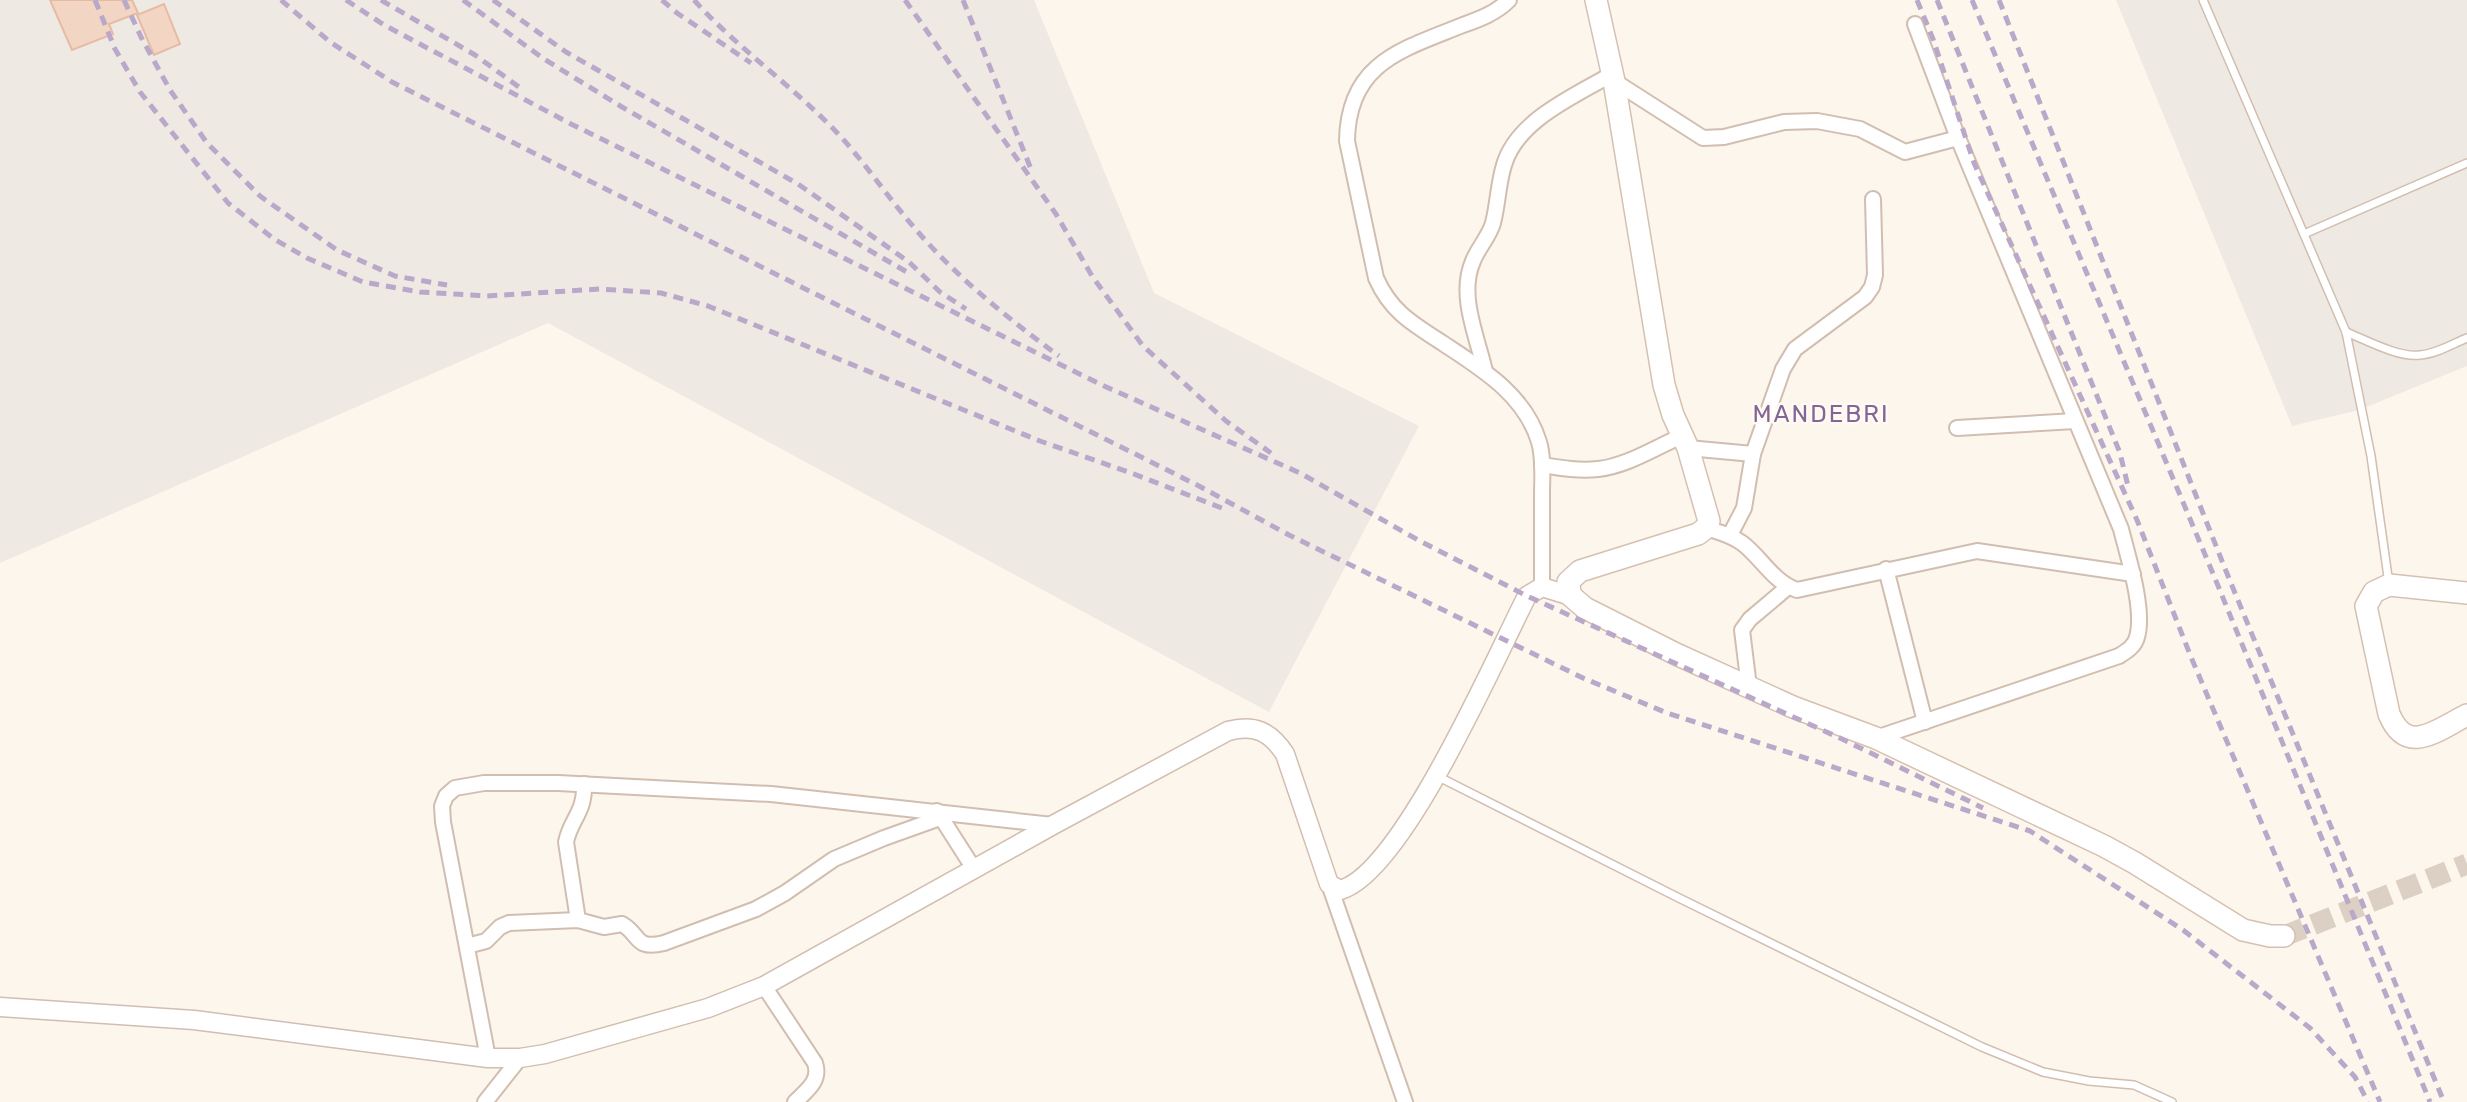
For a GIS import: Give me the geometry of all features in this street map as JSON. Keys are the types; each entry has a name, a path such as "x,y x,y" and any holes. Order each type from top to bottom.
{"main road":[{"path":"1596,0 1613,77 1664,385 1709,521 1706,528 1687,539 1580,571 1568,582 1571,596 1585,608 1626,629 1749,687 1875,738 2104,846 2242,930 2284,936"},
{"path":"2467,593 2389,585 2374,592 2366,606 2389,714 2394,726 2406,737 2420,738 2467,715"}],"street":[{"path":"1509,0 1486,16 1387,58 1368,77 1354,98 1348,118 1347,141 1376,278 1383,295 1395,311 1485,371 1506,389 1522,409 1540,444 1542,587"},
{"path":"1875,738 2119,656 2130,649 2137,637 2138,611 2133,575 2121,529 1958,138 1915,24"},
{"path":"1485,371 1467,298 1466,280 1473,260 1491,228 1510,149 1535,121 1613,77 1703,138 1724,137 1798,120 1860,130 1905,152 1958,138"},
{"path":"1730,535 1744,508 1753,454 1783,369 1795,349 1865,297 1872,287 1875,275 1873,199"},
{"path":"1957,428 2074,421"},
{"path":"1542,465 1581,469 1615,465 1685,442 1753,454"},
{"path":"1706,528 1730,535 1750,550 1788,587 1797,590 1977,551 2133,575"},
{"path":"1886,569 1925,722"},
{"path":"1329,884 1340,890 1347,888 1370,870 1415,813 1437,776 1527,596 1542,587 1571,596"},
{"path":"1749,687 1742,630 1788,587"},
{"path":"0,1007 194,1020 488,1058 520,1058 572,1047 708,1008 764,986 1228,731 1253,728 1278,743 1285,754 1405,1102"},
{"path":"488,1058 443,822 442,806 446,796 455,788 484,783 584,784 771,794 1054,825"},
{"path":"579,920 566,842 568,832 583,805 584,784"},
{"path":"938,814 974,869"},
{"path":"467,946 486,941 503,925 579,920 604,927 622,924 643,944 653,946 664,943 755,909 785,893 834,859 938,814"},
{"path":"764,986 815,1063 818,1072 815,1081 795,1102"},
{"path":"485,1102 520,1058"}],"lane":[{"path":"2203,0 2346,332 2371,456 2389,585"},
{"path":"2304,234 2467,163"},
{"path":"2346,332 2408,355 2432,352 2467,338"},
{"path":"1437,776 1982,1047 2043,1072 2089,1081 2134,1085 2172,1102"}],"shaded area":[{"path":"0,0 1034,0 1154,293 1419,426 1269,712 548,323 0,563"},
{"path":"2116,0 2467,0 2467,366 2359,410 2292,426"}],"building":[{"path":"50,0 132,0 138,13 109,24 113,34 72,50"},
{"path":"164,4 180,44 154,55 137,15"}],"tunnel":[{"path":"2284,936 2467,864"}],"railway":[{"path":"95,0 115,49 140,92 228,203 274,239 307,258 363,282 420,292 487,296 600,289 661,293 708,306 1040,441 1227,510"},
{"path":"124,0 170,90 207,143 260,196 337,250 395,276 447,285"},
{"path":"281,0 330,42 392,82 1199,486 1289,535 1583,678 1667,713 2030,831 2183,930 2310,1028 2355,1077 2368,1102"},
{"path":"346,0 384,25 571,124 1104,386 1300,473 1418,540 1527,596 1842,739 1983,808"},
{"path":"381,0 475,55 523,90"},
{"path":"463,0 544,59 622,107 912,275"},
{"path":"493,0 566,52 798,184 909,262 940,292 966,309"},
{"path":"662,0 751,63"},
{"path":"694,0 842,138 928,244 963,279 1059,356"},
{"path":"905,0 1056,214 1092,276 1143,346 1226,421 1271,453"},
{"path":"963,0 1031,169"},
{"path":"1917,0 1933,39 1974,163 2137,520 2191,657 2380,1102"},
{"path":"1937,0 2120,453 2128,486"},
{"path":"1972,0 2214,576 2430,1102"},
{"path":"1999,0 2226,571 2444,1102"}],"district":[{"name":"MANDEBRI","path":"1821,414"}]}
